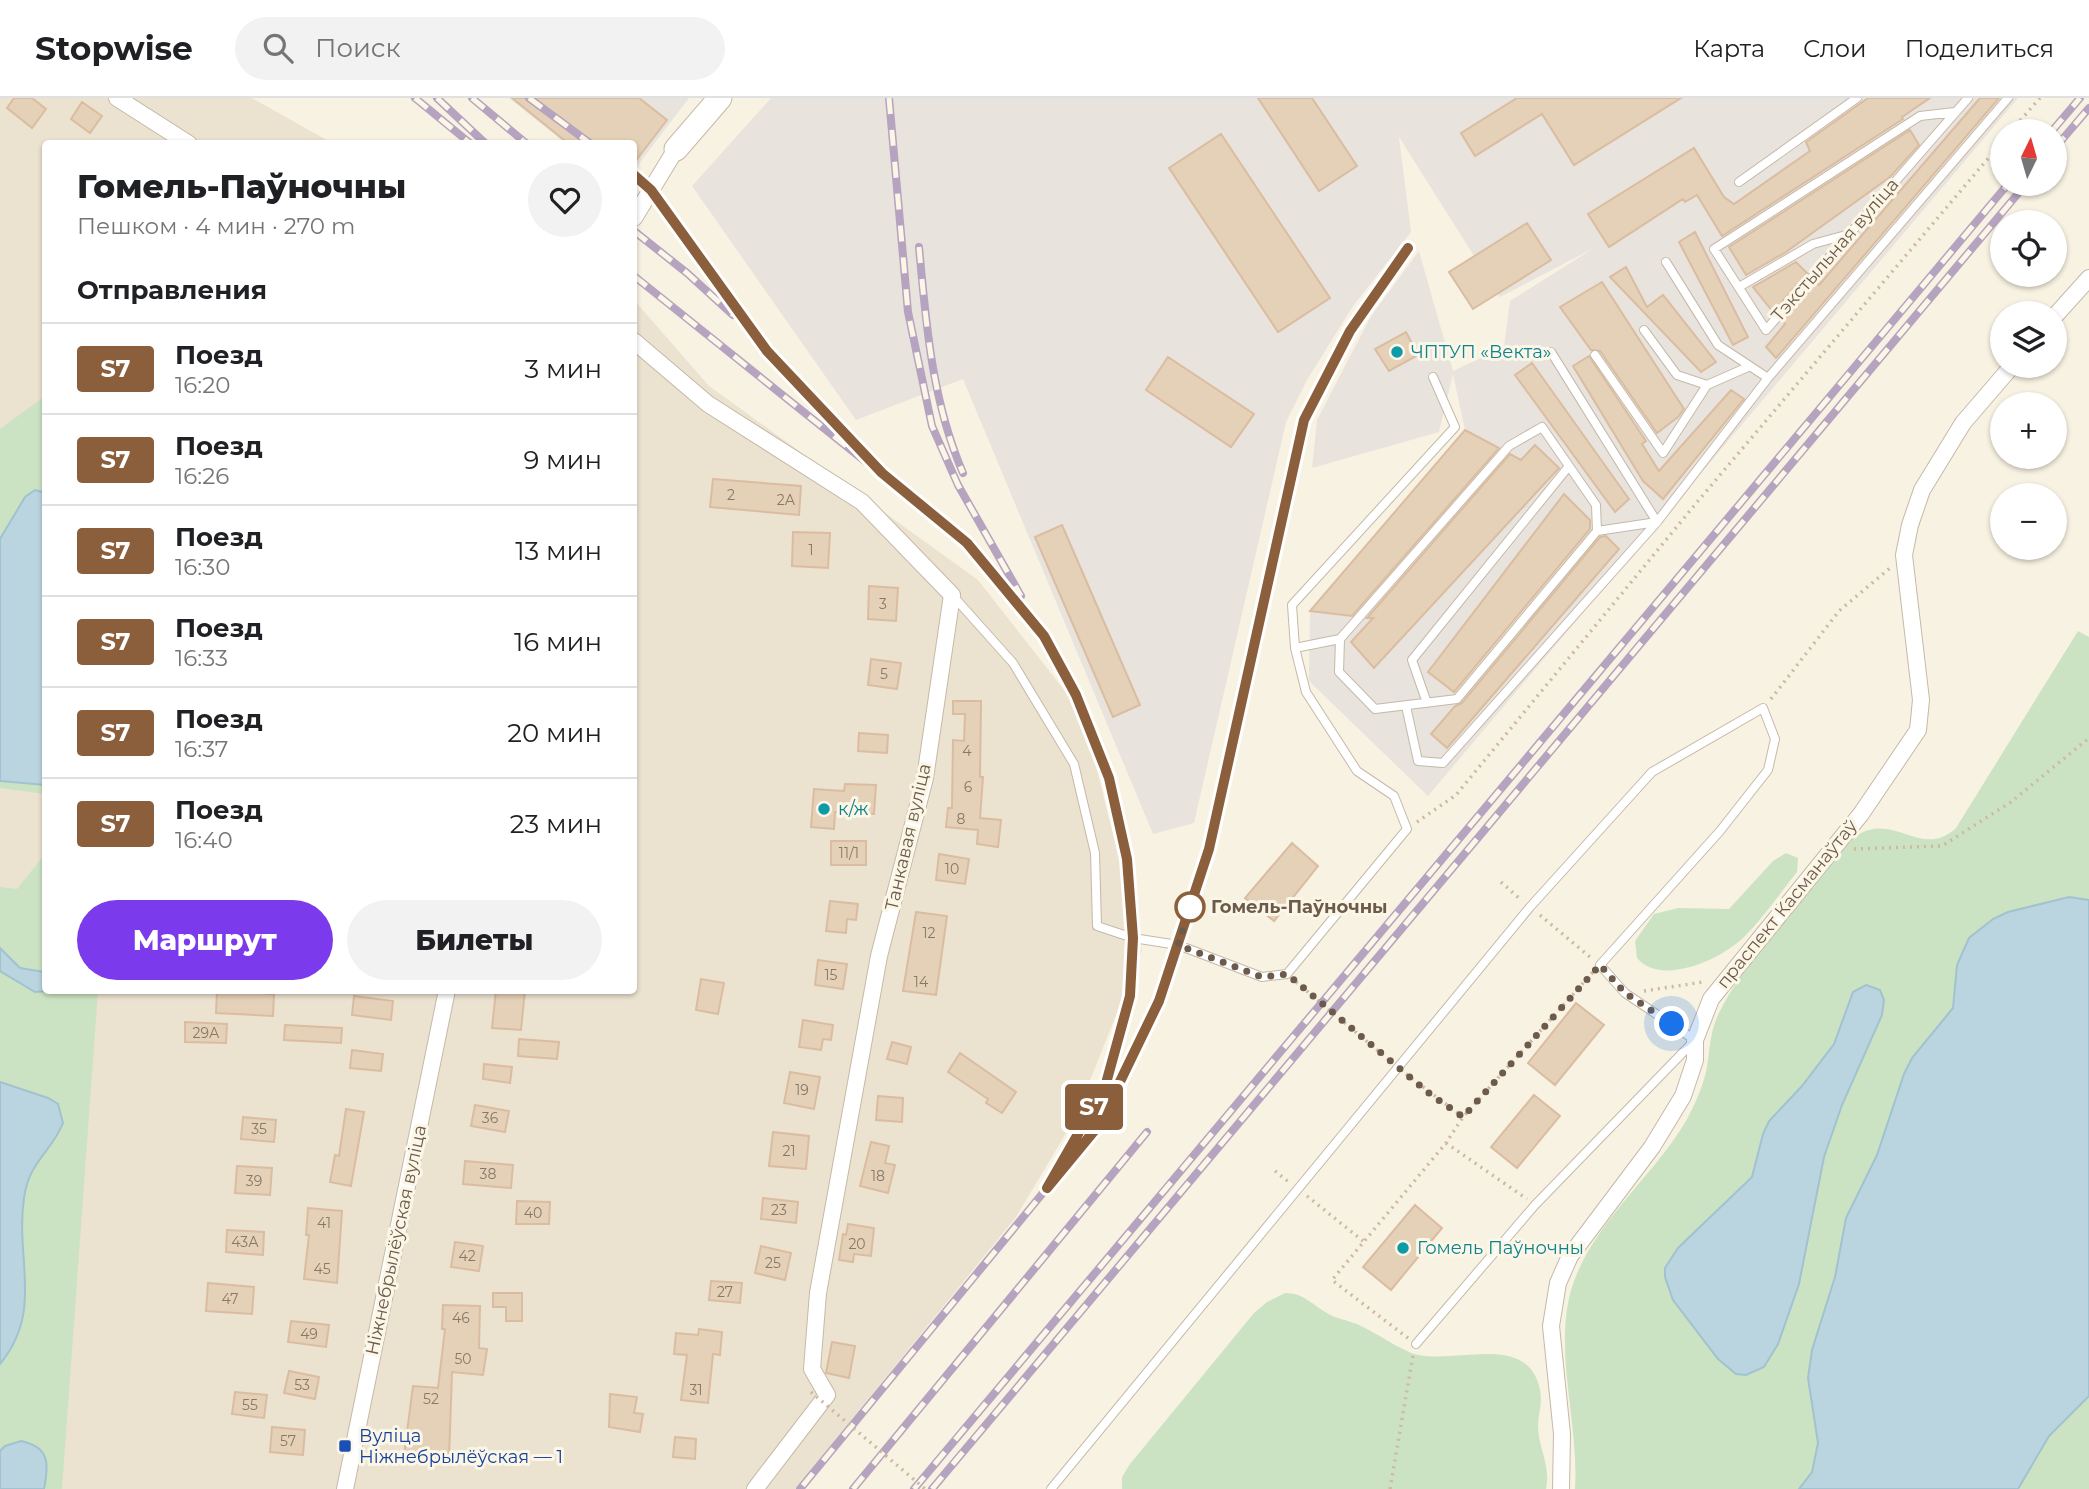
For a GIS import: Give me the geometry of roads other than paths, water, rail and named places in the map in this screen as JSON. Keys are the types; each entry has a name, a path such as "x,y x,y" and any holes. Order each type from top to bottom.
{"street":[{"path":"117,98 183,140"},
{"path":"637,213 676,149 720,98"},
{"path":"2067,303 2089,278"},
{"path":"637,344 708,404 862,502 952,595"},
{"name":"праспект Касманаўтаў","path":"1561,1489 1562,1434 1551,1326 1558,1283 1570,1256 1651,1147 1683,1096 1695,1060 1695,1040 1710,999 1861,814 1918,730 1920,686 1905,555 1910,525 1922,490 1963,423 2002,378"},
{"name":"Танкавая вуліца","path":"755,1489 819,1393 812,1369 818,1293 879,956 925,778 952,595"},
{"name":"Ніжнебрылёўская вуліца","path":"345,1489 446,994"}],"lane":[{"path":"1739,182 1857,98"},
{"name":"Тэкстыльная вуліца","path":"1955,112 1920,116 1714,249 1766,330 1968,98"},
{"path":"1406,706 1418,761 1443,763 1657,522 1768,378 2008,98"},
{"path":"1739,287 1813,244 1848,234"},
{"path":"1666,262 1718,345 1768,378"},
{"path":"1644,330 1677,375 1707,385"},
{"path":"1551,352 1657,522"},
{"path":"1595,355 1663,453 1707,385 1748,367"},
{"path":"952,595 1013,663 1074,764 1095,853 1097,926 1133,938 1178,945 1262,977 1287,974 1407,829 1394,796 1357,771 1306,692 1295,648 1292,605 1455,427 1433,377"},
{"path":"1295,648 1340,639 1509,446 1542,427 1596,505 1597,531"},
{"path":"1427,703 1412,660 1569,466"},
{"path":"1340,639 1339,672 1375,709 1457,699 1597,531 1657,522"},
{"path":"1051,1489 1530,907 1652,772 1763,708 1775,739 1768,770 1720,831 1600,965 1625,993 1695,1040 1535,1205 1416,1344"}],"water":[{"path":"35,490 42,492 42,785 0,781 0,539 25,497"},
{"path":"2069,897 2089,900 2089,1396 2049,1436 2018,1489 1799,1489 1812,1472 1818,1443 1808,1378 1812,1350 1835,1277 1846,1218 1877,1155 1904,1074 1912,1058 1953,1008 1957,965 1969,938 1993,919 2008,912"},
{"path":"0,948 20,968 42,972 42,992 35,992 0,971"},
{"path":"1866,985 1880,990 1884,1000 1882,1015 1842,1105 1824,1157 1799,1284 1778,1344 1764,1367 1746,1375 1736,1374 1718,1359 1673,1300 1665,1277 1665,1268 1678,1248 1752,1177 1769,1121 1802,1086 1834,1044 1853,992"},
{"path":"0,1082 58,1104 63,1123 35,1166 27,1185 22,1221 25,1304 13,1344 0,1364"},
{"path":"21,1441 38,1448 45,1458 47,1472 44,1489 0,1489 0,1451 5,1446"}],"railway":[{"path":"415,98 466,140"},
{"path":"437,98 482,140"},
{"path":"472,98 522,140"},
{"path":"529,98 586,140"},
{"path":"889,98 908,312 932,426 958,485 1021,596"},
{"path":"2062,119 2080,98"},
{"path":"2067,134 2089,108"},
{"path":"637,178 651,190 767,351 845,434"},
{"path":"914,1489 1998,196"},
{"path":"932,1489 2016,196"},
{"path":"637,233 687,273 733,315"},
{"path":"919,247 937,390 952,446 963,473"},
{"path":"1075,1154 1099,1125 1159,1001 1209,850 1304,420 1350,331 1408,248"},
{"path":"637,278 967,543 1043,636 1076,695 1109,777 1127,859 1133,938 1130,996 1105,1087 1047,1188 800,1489"},
{"path":"853,1489 1147,1132"}],"train":[{"name":"S7","path":"637,178 651,190 767,351 882,473 967,543 1044,636 1076,695 1109,778 1127,859 1133,938 1130,996 1105,1087 1047,1188 1099,1125 1159,1001 1209,849 1304,420 1350,331 1408,248"}],"place":[{"name":"ЧПТУП «Векта»","path":"1397,352"},
{"name":"к/ж","path":"824,809"},
{"name":"Гомель-Паўночны","path":"1190,907"},
{"name":"Гомель Паўночны","path":"1403,1248"},
{"name":"Вуліца Ніжнебрылёўская — 1","path":"345,1446"}]}
